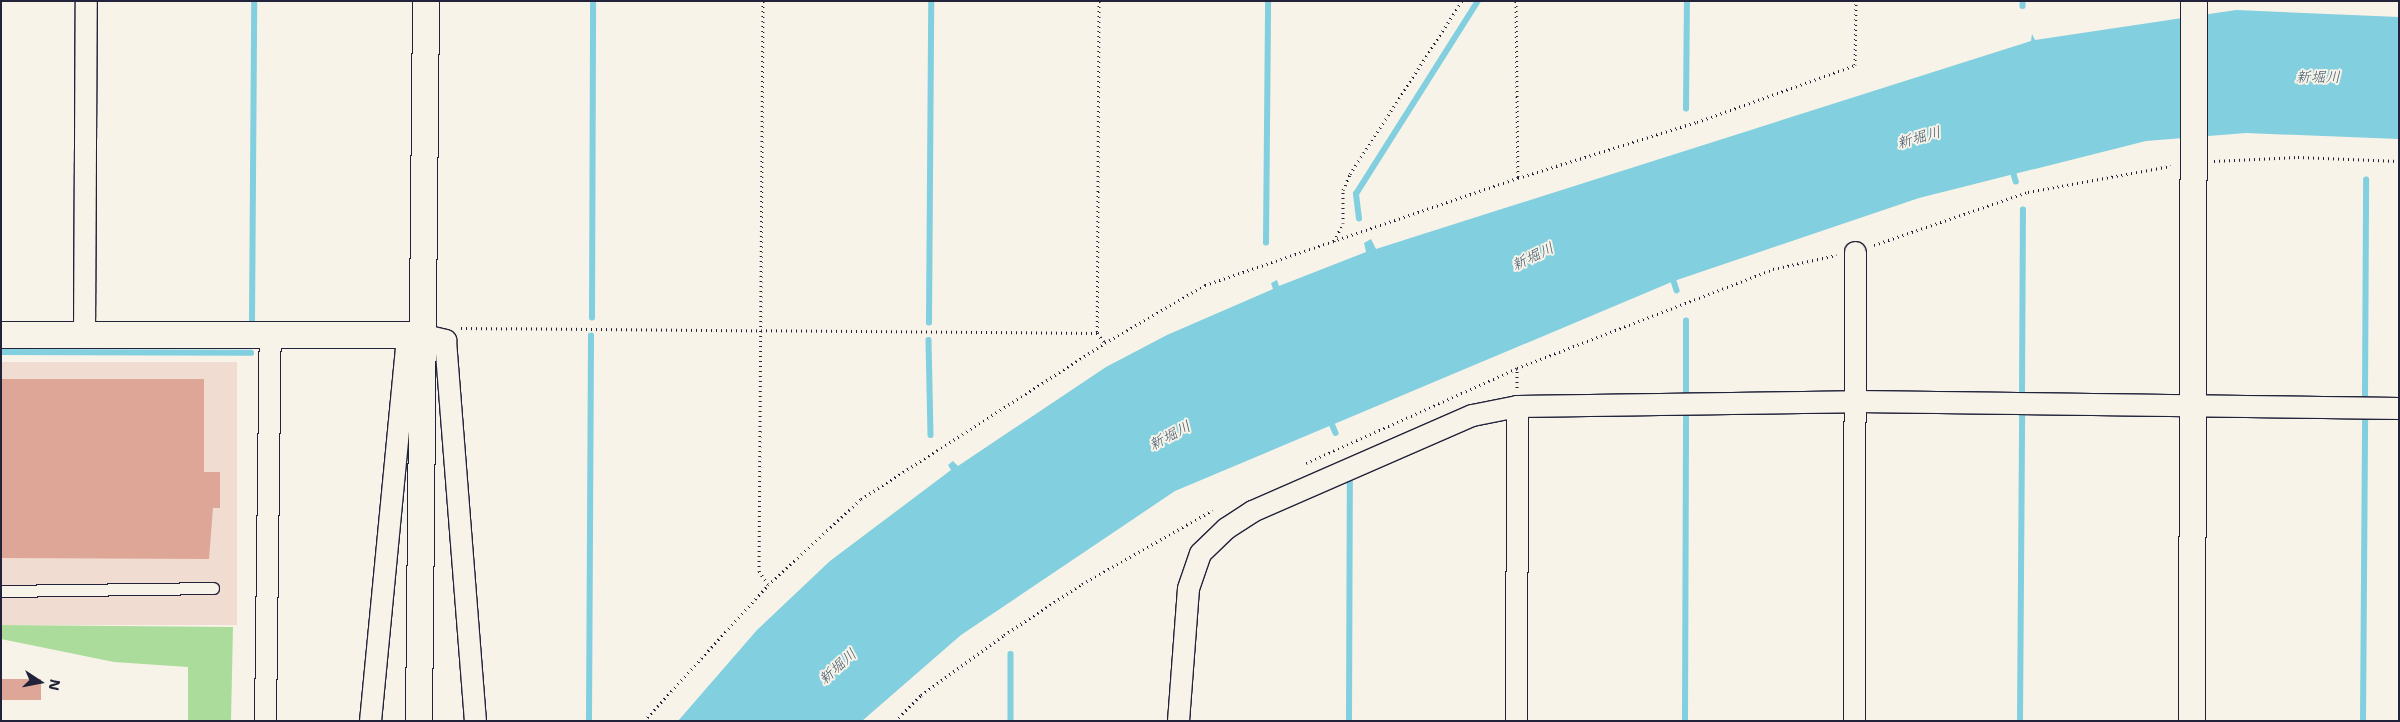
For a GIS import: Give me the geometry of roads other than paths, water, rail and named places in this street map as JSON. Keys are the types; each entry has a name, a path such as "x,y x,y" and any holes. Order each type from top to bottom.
{"street":[{"path":"84,336 86,1"},
{"path":"419,721 426,1"},
{"path":"2192,721 2194,1"},
{"path":"1854,721 1855,252"},
{"path":"1,335 424,335 445,340 476,721"},
{"path":"265,721 270,335"},
{"path":"370,721 406,347 424,335"},
{"path":"1178,721 1188,588 1200,554 1226,528 1252,511 1472,415 1517,406 1856,401 2399,408"},
{"path":"1516,721 1517,406"}],"lane":[{"path":"1,591 213,588"}],"water":[{"name":"新堀川","path":"2236,10 2399,17 2399,139 2246,133 2146,141 1919,198 1674,281 1175,491 961,635 862,721 678,721 757,630 830,561 951,470 948,465 953,461 958,466 1106,367 1167,335 1273,289 1271,283 1277,280 1279,286 1366,252 1364,243 1371,239 1376,249 2031,41 2032,34 2035,40"}],"waterway":[{"path":"252,322 254,1"},
{"path":"592,318 593,1"},
{"path":"929,323 931,1"},
{"path":"1266,243 1268,1"},
{"path":"1359,219 1356,194 1478,1"},
{"path":"1686,109 1687,1"},
{"path":"2023,1 2023,6"},
{"path":"2012,167 2016,181"},
{"path":"2365,396 2366,180"},
{"path":"2022,393 2023,210"},
{"path":"1672,275 1677,290"},
{"path":"1686,321 1686,393"},
{"path":"589,721 591,336"},
{"path":"929,340 931,435"},
{"path":"1,352 251,353"},
{"path":"1685,721 1686,414"},
{"path":"2020,721 2022,415"},
{"path":"2363,721 2365,418"},
{"path":"1330,419 1336,433"},
{"path":"1349,721 1350,482"},
{"path":"1011,654 1011,721"}]}
